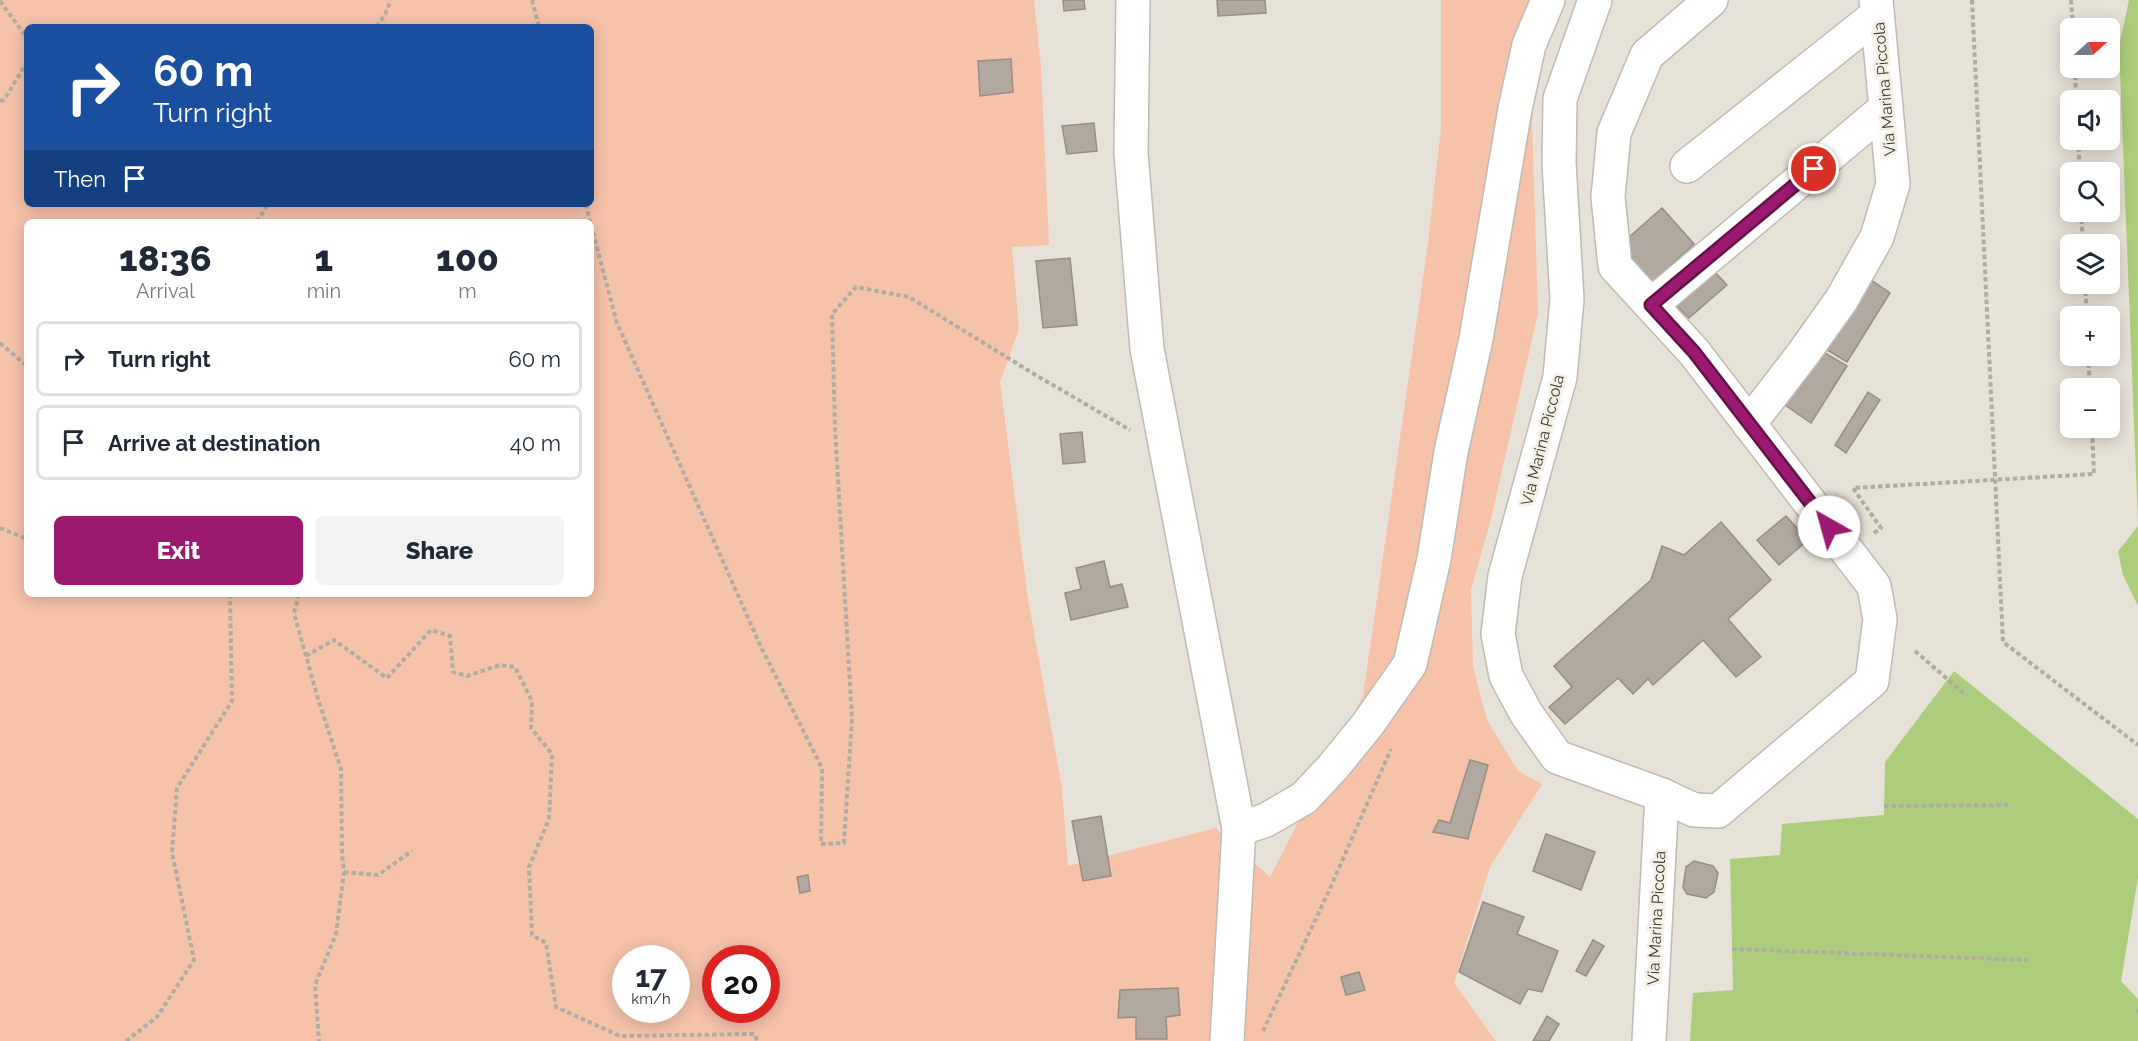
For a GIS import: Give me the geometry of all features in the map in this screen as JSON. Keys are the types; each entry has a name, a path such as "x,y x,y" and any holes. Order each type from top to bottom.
{"lane":[{"path":"1133,0 1131,153 1147,349 1239,829 1227,1041"},
{"path":"1239,829 1266,820 1304,798 1368,724 1410,664 1434,559 1451,452 1476,339 1515,109 1530,45 1548,0"},
{"name":"Via Marina Piccola","path":"1595,0 1560,99 1558,163 1567,299 1560,377 1505,576 1498,634 1506,676 1526,713 1557,757 1662,795 1694,810 1718,811 1872,681 1880,619 1874,586 1694,352 1615,266 1608,197 1614,133 1647,55 1711,0"},
{"path":"1687,166 1876,8"},
{"name":"Via Marina Piccola","path":"1749,424 1835,308 1878,237 1893,184 1876,8"},
{"path":"1651,305 1886,108"},
{"name":"Via Marina Piccola","path":"1649,1041 1662,795"}],"path":[{"path":"378,24 388,9 390,0"},
{"path":"531,0 538,24"},
{"path":"1972,0 2003,642 2138,745"},
{"path":"2071,0 2072,18"},
{"path":"0,1 24,35"},
{"path":"0,101 4,100 24,67"},
{"path":"594,235 617,323 761,647 822,768 821,844 844,843 852,719 835,428 832,314 856,287 909,297 1167,452"},
{"path":"0,343 24,363"},
{"path":"1848,553 1881,528 1853,488 2094,474 2092,438"},
{"path":"0,528 24,538"},
{"path":"126,1041 157,1017 194,960 172,852 177,788 232,701 230,597"},
{"path":"298,597 294,613 341,769 344,872 336,934 315,985 319,1041"},
{"path":"306,656 334,639 387,678 431,630 450,636 453,672 467,676 500,665 515,668 532,701 531,728 552,754 549,819 529,867 532,935 546,943 556,1007 620,1036 755,1034 757,1041"},
{"path":"1915,651 1967,696"},
{"path":"1263,1041 1263,1030 1387,763 1392,744"},
{"path":"1884,806 2010,805"},
{"path":"344,872 378,875 412,851"},
{"path":"1732,949 2027,960"}],"shaded area":[{"path":"0,0 1034,0 1041,66 1049,245 1012,247 1019,329 1000,382 1028,599 1062,788 1068,866 1216,828 1270,877 1363,696 1428,243 1441,128 1441,0 1559,0 1542,40 1532,121 1538,313 1491,519 1471,590 1473,667 1487,720 1518,771 1542,784 1490,867 1454,983 1496,1041 0,1041"},
{"path":"2129,0 2138,0 2138,523 2120,72 2120,42"},
{"path":"2138,526 2138,645 2098,577"},
{"path":"1954,671 2138,819 2138,878 2121,981 2138,999 2138,1041 1690,1041 1693,993 1733,990 1730,859 1780,855 1782,824 1884,815 1885,762"}],"pier":[{"path":"2118,551 2123,575 2138,606 2138,648 2095,578 2103,565"}],"building":[{"path":"1063,0 1084,0 1085,9 1064,11"},
{"path":"1217,0 1265,0 1266,13 1218,16"},
{"path":"1011,59 1013,92 980,96 978,61"},
{"path":"1094,123 1097,151 1067,154 1062,126"},
{"path":"1662,208 1694,244 1653,282 1619,246"},
{"path":"1070,258 1077,325 1043,328 1036,261"},
{"path":"1711,268 1727,285 1689,318 1673,302"},
{"path":"1867,277 1890,293 1847,362 1824,348"},
{"path":"1820,350 1847,366 1811,423 1785,405"},
{"path":"1868,392 1880,400 1846,453 1835,445"},
{"path":"1082,432 1085,462 1063,464 1060,434"},
{"path":"1786,516 1808,540 1779,565 1757,540"},
{"path":"1721,522 1771,580 1728,619 1761,657 1736,677 1703,640 1653,685 1648,679 1633,694 1618,678 1565,724 1549,707 1572,687 1554,666 1651,580 1662,546 1684,555"},
{"path":"1104,561 1110,587 1122,584 1128,607 1071,620 1065,593 1081,589 1076,568"},
{"path":"1470,760 1488,765 1468,839 1433,832 1439,820 1450,823"},
{"path":"1101,816 1111,876 1083,881 1072,821"},
{"path":"1546,834 1595,852 1581,890 1533,871"},
{"path":"1694,861 1713,866 1718,873 1714,892 1706,898 1687,894 1683,887 1686,867"},
{"path":"808,875 810,891 800,893 797,877"},
{"path":"1483,902 1524,917 1517,934 1558,951 1542,992 1528,989 1520,1004 1459,972"},
{"path":"1593,940 1604,946 1586,976 1576,971"},
{"path":"1359,972 1365,990 1346,995 1341,977"},
{"path":"1178,988 1180,1015 1166,1017 1167,1039 1136,1039 1136,1017 1118,1018 1120,990"},
{"path":"1547,1016 1559,1024 1549,1041 1533,1041"}],"route":[{"path":"1814,169 1651,305 1694,352 1829,527"}]}
